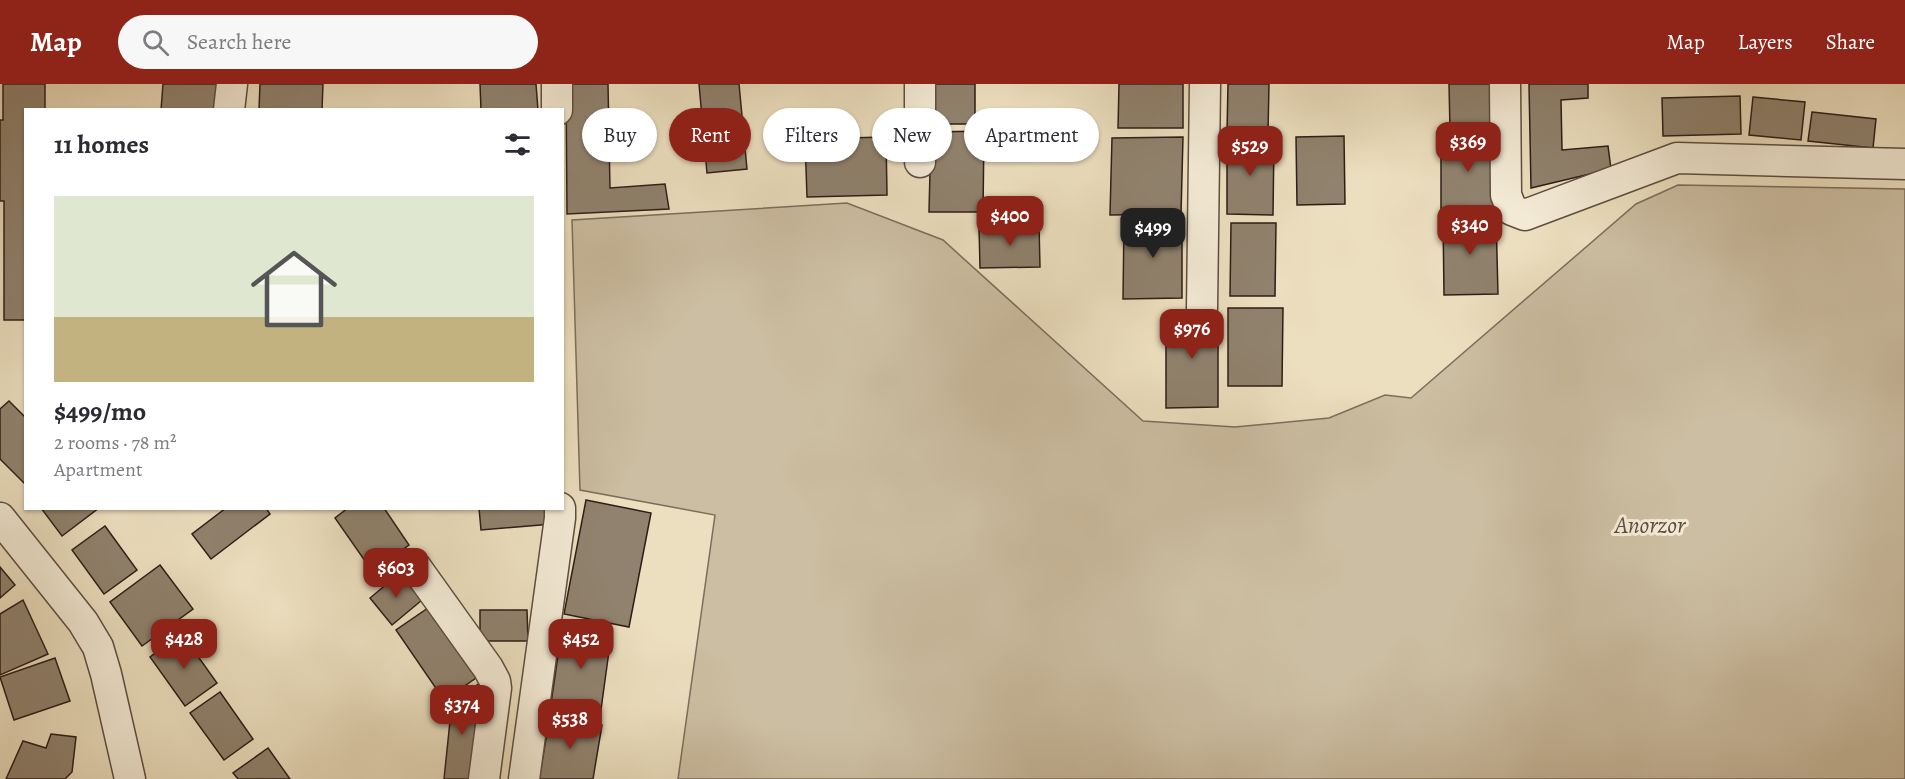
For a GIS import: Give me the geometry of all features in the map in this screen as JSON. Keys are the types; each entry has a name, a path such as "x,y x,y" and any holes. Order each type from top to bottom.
{"street":[{"path":"229,108 232,84"},
{"path":"557,84 557,108"},
{"path":"920,84 920,108"},
{"path":"1202,308 1205,84"},
{"path":"1505,84 1506,195 1512,210 1525,215 1677,158 1905,164"},
{"path":"524,779 560,510"},
{"path":"0,518 83,622 98,647 130,779"},
{"path":"415,566 495,681 484,779"}],"green space":[{"name":"Anorzor","path":"1678,185 1905,189 1905,779 678,779 715,515 580,490 572,220 847,203 943,240 1143,421 1235,427 1329,418 1385,395 1411,398 1636,204"}],"building":[{"path":"3,84 45,84 45,108 24,108 24,320 4,320 4,201 0,201 0,120 3,120"},
{"path":"163,84 218,84 216,108 161,108"},
{"path":"260,84 323,84 322,108 259,108"},
{"path":"480,84 536,84 538,108 481,108"},
{"path":"566,84 608,84 608,108 582,108 582,162 610,162 610,188 665,184 669,209 567,214"},
{"path":"699,84 739,84 741,108 701,108"},
{"path":"932,84 975,84 975,108 964,108 964,124 952,124 952,108 932,108"},
{"path":"1119,84 1183,84 1183,128 1118,128"},
{"path":"1228,84 1269,84 1268,133 1227,132"},
{"path":"1449,84 1496,84 1496,130 1450,130"},
{"path":"1529,84 1588,84 1588,98 1561,100 1562,150 1608,146 1611,169 1531,188"},
{"path":"1740,96 1741,134 1663,136 1662,98"},
{"path":"1753,97 1805,102 1801,140 1749,135"},
{"path":"1812,112 1876,119 1873,148 1808,141"},
{"path":"964,131 964,162 984,162 983,212 929,212 930,162 952,162 952,132"},
{"path":"1441,134 1496,134 1496,211 1441,213"},
{"path":"1344,136 1345,204 1297,205 1296,137"},
{"path":"872,137 872,162 886,162 887,195 807,197 806,162 860,162 860,138"},
{"path":"1183,137 1181,214 1110,215 1112,138"},
{"path":"1227,139 1274,139 1273,215 1227,214"},
{"path":"706,162 746,162 747,169 707,173"},
{"path":"1496,216 1498,294 1444,295 1443,217"},
{"path":"1182,219 1182,298 1123,299 1124,220"},
{"path":"1231,223 1276,223 1275,296 1230,296"},
{"path":"1039,225 1040,267 980,268 979,227"},
{"path":"1228,308 1283,308 1282,386 1228,386"},
{"path":"1166,313 1218,313 1218,407 1166,408"},
{"path":"9,401 24,416 24,483 0,459 0,409"},
{"path":"586,500 651,513 629,627 564,614"},
{"path":"42,510 96,510 62,536"},
{"path":"223,510 267,510 270,514 211,559 192,534"},
{"path":"345,510 385,510 409,545 372,571 335,518"},
{"path":"479,510 551,510 552,524 481,530"},
{"path":"105,526 137,570 104,594 72,550"},
{"path":"160,565 193,609 142,646 110,602"},
{"path":"0,567 15,585 0,598"},
{"path":"400,573 422,600 392,625 370,598"},
{"path":"23,600 48,654 0,675 0,614"},
{"path":"428,608 476,678 444,700 396,630"},
{"path":"480,610 527,610 528,641 480,641"},
{"path":"563,622 612,629 600,717 550,710"},
{"path":"182,634 217,683 185,706 150,657"},
{"path":"55,658 70,701 14,720 0,677"},
{"path":"480,683 470,779 444,779 452,702"},
{"path":"220,692 253,739 224,760 190,713"},
{"path":"550,716 602,725 593,779 539,779"},
{"path":"51,734 76,737 72,772 65,779 6,779 23,741 46,748"},
{"path":"268,748 290,779 238,779 233,773"}]}
